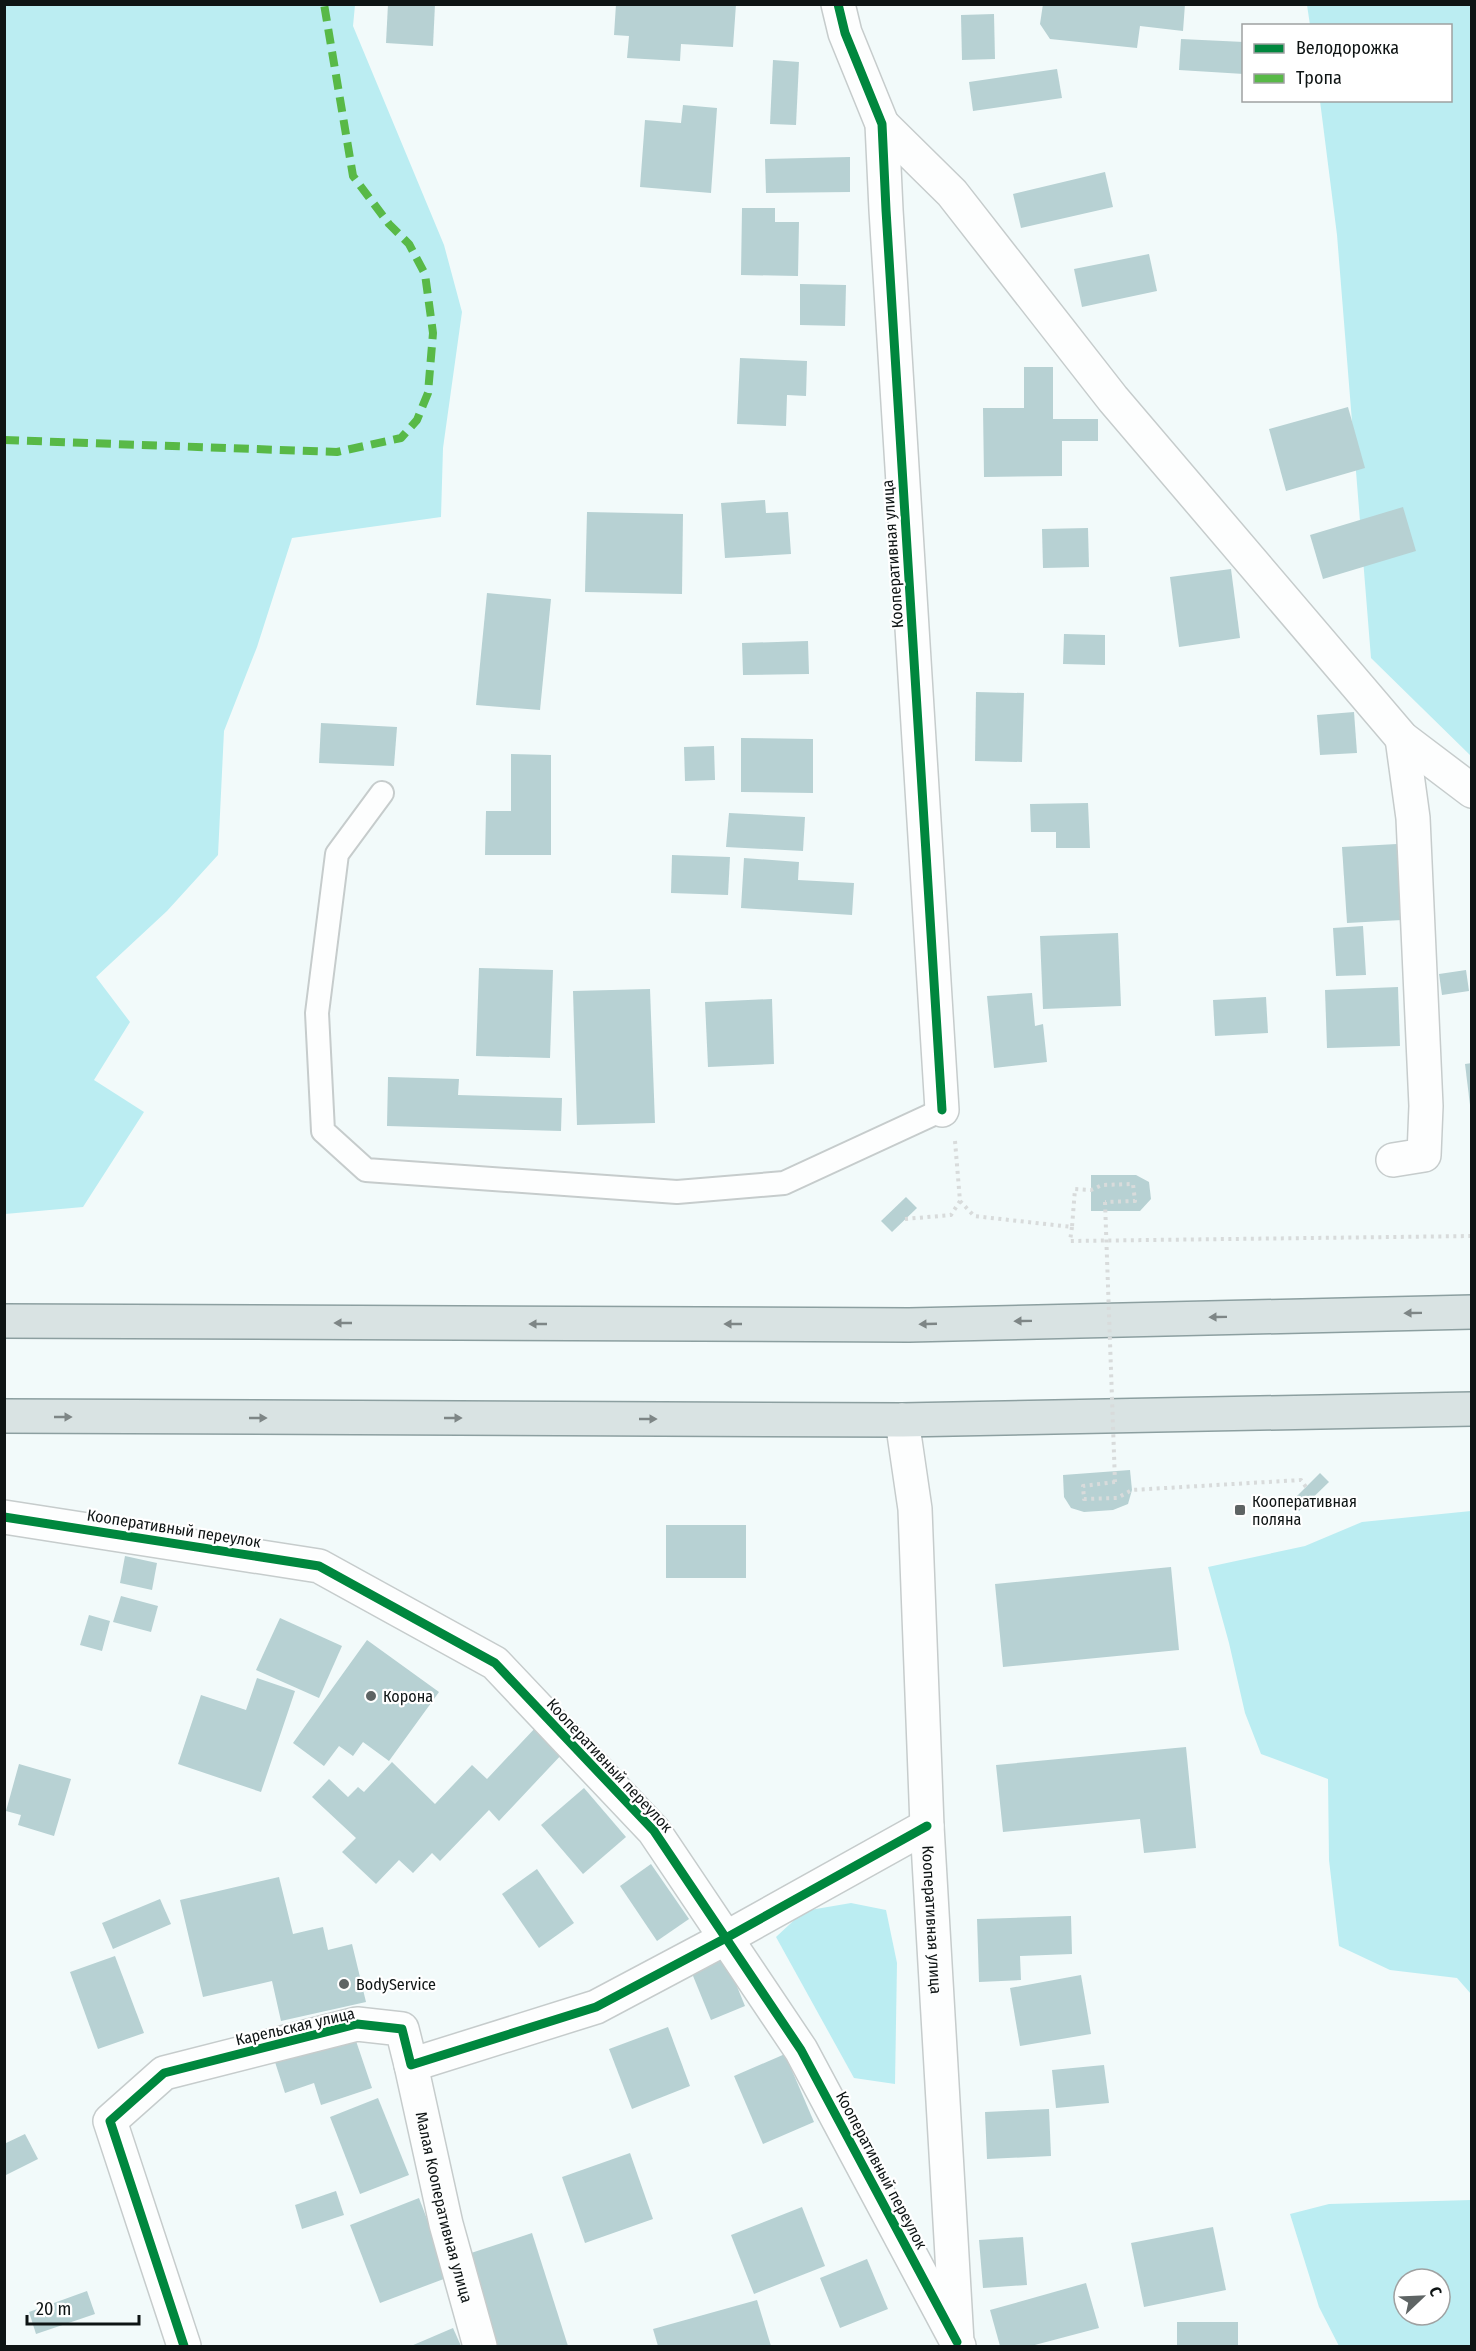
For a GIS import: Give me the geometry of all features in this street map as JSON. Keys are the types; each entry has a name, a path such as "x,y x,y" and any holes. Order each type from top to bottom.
{"main road":[{"path":"4,1321 909,1325 1472,1312"},
{"path":"4,1416 902,1420 1472,1409"}],"street":[{"name":"Кооперативная улица","path":"838,4 845,33 882,123 942,1110"},
{"path":"882,123 952,193 1113,399 1402,738 1472,791"},
{"path":"1393,1160 1424,1155 1426,1107 1413,818 1402,738"},
{"name":"Кооперативная улица","path":"902,1420 915,1509 927,1826 958,2344"},
{"name":"Кооперативный переулок","path":"4,1517 319,1566 495,1663 654,1831 801,2050 958,2344"},
{"path":"411,2065 585,2012 726,1938 927,1826"},
{"name":"Карельская улица","path":"184,2346 110,2121 164,2073 357,2024 402,2029 411,2065"},
{"name":"Малая Кооперативная улица","path":"411,2065 446,2224 480,2346"}],"lane":[{"path":"382,793 338,854 317,1013 323,1131 366,1170 677,1192 784,1183 942,1110"}],"path":[{"path":"905,1220 951,1215 960,1201 956,1143"},
{"path":"1306,1486 1301,1480 1132,1490 1117,1498 1084,1498 1083,1486 1115,1482 1105,1202 1135,1201 1133,1185 1102,1185 1091,1190 1075,1189 1070,1241 1472,1236"},
{"path":"960,1201 974,1216 1072,1227"}],"shaded area":[{"path":"5,4 355,5 353,26 444,245 462,312 443,448 441,517 292,538 257,647 224,731 218,855 167,911 96,977 130,1022 94,1080 144,1112 83,1207 5,1214"},
{"path":"1307,5 1471,5 1471,756 1371,658 1337,235 1320,102 1452,102 1452,24 1310,24"},
{"path":"1472,1511 1471,1994 1457,1978 1390,1970 1339,1946 1329,1860 1328,1779 1261,1754 1245,1713 1208,1567 1305,1546 1362,1522"},
{"path":"851,1903 886,1910 897,1963 895,2084 854,2078 776,1937 804,1911"},
{"path":"1471,2200 1471,2346 1339,2346 1319,2307 1290,2214 1329,2204"}],"building":[{"path":"388,4 435,4 433,46 386,43"},
{"path":"616,4 736,4 733,47 681,44 680,61 627,58 629,36 614,35"},
{"path":"1043,4 1185,4 1183,31 1140,26 1137,48 1050,39 1040,24"},
{"path":"994,14 995,59 962,60 961,15"},
{"path":"1181,39 1242,42 1242,74 1179,70"},
{"path":"773,60 799,62 796,125 770,124"},
{"path":"1057,69 1062,98 973,111 969,82"},
{"path":"683,105 717,108 711,193 640,187 645,120 681,123"},
{"path":"850,157 850,192 766,193 765,159"},
{"path":"1105,172 1113,207 1021,228 1013,194"},
{"path":"742,208 775,208 775,222 799,222 798,276 741,275"},
{"path":"1149,254 1157,291 1082,307 1074,269"},
{"path":"800,284 846,285 845,326 800,325"},
{"path":"740,358 807,361 806,396 787,395 786,426 737,424"},
{"path":"1024,367 1053,367 1053,419 1098,419 1098,441 1062,441 1062,476 984,477 983,408 1024,408"},
{"path":"1348,407 1365,468 1286,491 1269,429"},
{"path":"765,500 766,513 788,512 791,554 725,558 721,503"},
{"path":"1403,507 1416,551 1323,579 1310,535"},
{"path":"587,512 683,514 682,594 585,592"},
{"path":"1088,528 1089,567 1043,568 1042,529"},
{"path":"1231,569 1240,638 1179,647 1170,577"},
{"path":"487,593 551,599 540,710 476,705"},
{"path":"1064,634 1105,635 1105,665 1063,664"},
{"path":"808,641 809,674 743,675 742,643"},
{"path":"976,692 1024,693 1022,762 975,761"},
{"path":"1354,712 1357,753 1320,755 1317,715"},
{"path":"321,723 397,727 394,766 319,763"},
{"path":"741,738 813,739 813,793 741,792"},
{"path":"714,746 715,780 685,781 684,747"},
{"path":"511,754 551,755 551,855 485,855 486,811 511,811"},
{"path":"1088,803 1090,848 1056,848 1056,832 1031,832 1030,804"},
{"path":"729,813 805,817 803,851 726,847"},
{"path":"1397,844 1402,920 1347,923 1342,847"},
{"path":"672,855 730,857 728,895 671,893"},
{"path":"744,858 799,862 798,880 854,883 852,915 741,908"},
{"path":"1363,926 1366,975 1336,976 1333,928"},
{"path":"1118,933 1121,1006 1043,1009 1040,936"},
{"path":"479,968 553,970 550,1058 476,1056"},
{"path":"1466,970 1469,991 1442,995 1439,974"},
{"path":"1398,987 1400,1046 1327,1048 1325,990"},
{"path":"650,989 655,1123 577,1125 573,991"},
{"path":"1032,993 1035,1026 1043,1024 1047,1062 994,1068 987,996"},
{"path":"1266,997 1268,1033 1215,1036 1213,1000"},
{"path":"772,999 774,1064 708,1067 705,1002"},
{"path":"1472,1063 1472,1105 1470,1105 1465,1064"},
{"path":"388,1077 459,1079 458,1095 562,1098 561,1131 387,1126"},
{"path":"1091,1175 1136,1175 1149,1182 1151,1199 1140,1211 1091,1211"},
{"path":"906,1197 917,1208 892,1232 881,1221"},
{"path":"1130,1470 1132,1490 1128,1504 1113,1510 1084,1512 1071,1508 1064,1497 1063,1475"},
{"path":"1320,1473 1329,1482 1299,1511 1290,1503"},
{"path":"666,1525 746,1525 746,1578 666,1578"},
{"path":"125,1556 157,1563 152,1590 120,1583"},
{"path":"1171,1567 1179,1650 1003,1667 995,1584"},
{"path":"121,1596 158,1606 151,1632 113,1622"},
{"path":"89,1615 110,1621 102,1651 80,1645"},
{"path":"280,1618 342,1646 319,1698 256,1670"},
{"path":"367,1640 439,1692 389,1761 363,1742 353,1756 339,1746 324,1766 293,1743"},
{"path":"257,1678 295,1691 261,1792 178,1764 201,1695 246,1710"},
{"path":"537,1726 564,1752 499,1821 489,1810 440,1861 432,1853 413,1873 399,1860 376,1884 342,1852 356,1838 312,1797 329,1779 348,1797 358,1787 364,1792 392,1762 435,1804 472,1765 487,1779"},
{"path":"1186,1747 1196,1848 1144,1853 1140,1819 1003,1832 996,1765"},
{"path":"19,1764 71,1779 54,1836 18,1825 21,1815 6,1811"},
{"path":"584,1788 626,1837 583,1874 541,1825"},
{"path":"651,1864 689,1919 657,1941 620,1886"},
{"path":"537,1869 574,1923 539,1948 502,1894"},
{"path":"279,1877 293,1934 323,1927 328,1950 352,1944 366,2002 281,2021 272,1981 203,1997 180,1900"},
{"path":"160,1899 171,1924 113,1949 102,1923"},
{"path":"1071,1916 1072,1954 1020,1956 1021,1980 979,1982 977,1919"},
{"path":"115,1956 144,2033 98,2049 70,1972"},
{"path":"725,1957 745,2006 711,2020 691,1971"},
{"path":"1081,1975 1091,2034 1020,2046 1010,1988"},
{"path":"668,2027 690,2086 632,2109 609,2049"},
{"path":"354,2035 372,2088 321,2105 314,2083 285,2093 275,2062"},
{"path":"785,2054 814,2122 763,2144 734,2076"},
{"path":"1104,2065 1109,2103 1056,2108 1052,2070"},
{"path":"378,2098 409,2175 360,2194 330,2117"},
{"path":"1049,2109 1051,2156 987,2159 985,2112"},
{"path":"25,2134 38,2159 4,2176 4,2144"},
{"path":"630,2153 653,2219 585,2243 562,2177"},
{"path":"336,2191 344,2215 302,2229 295,2205"},
{"path":"419,2198 449,2277 380,2303 350,2225"},
{"path":"802,2207 825,2266 754,2294 731,2235"},
{"path":"1213,2227 1226,2290 1144,2307 1131,2243"},
{"path":"532,2233 568,2346 498,2346 468,2254"},
{"path":"1023,2237 1027,2285 983,2288 979,2240"},
{"path":"867,2259 888,2309 840,2328 820,2278"},
{"path":"1086,2283 1099,2328 1031,2346 1000,2346 990,2310"},
{"path":"87,2291 95,2314 36,2334 29,2312"},
{"path":"757,2300 771,2346 658,2346 653,2329"},
{"path":"1177,2322 1238,2322 1238,2346 1177,2346"},
{"path":"453,2328 461,2346 411,2346"}],"marked path":[{"path":"4,440 337,452 401,438 417,420 428,393 433,333 425,274 409,244 389,224 353,176 324,4"}],"cycle path":[{"path":"838,4 845,33 882,124 942,1110"},
{"path":"4,1517 319,1566 495,1663 654,1831 801,2050 957,2342"},
{"path":"184,2346 110,2121 164,2073 357,2024 402,2029 411,2065 596,2007 726,1938 927,1826"}],"place":[{"name":"Кооперативная поляна","path":"1240,1510"},
{"name":"Корона","path":"371,1696"},
{"name":"BodyService","path":"344,1984"}]}
